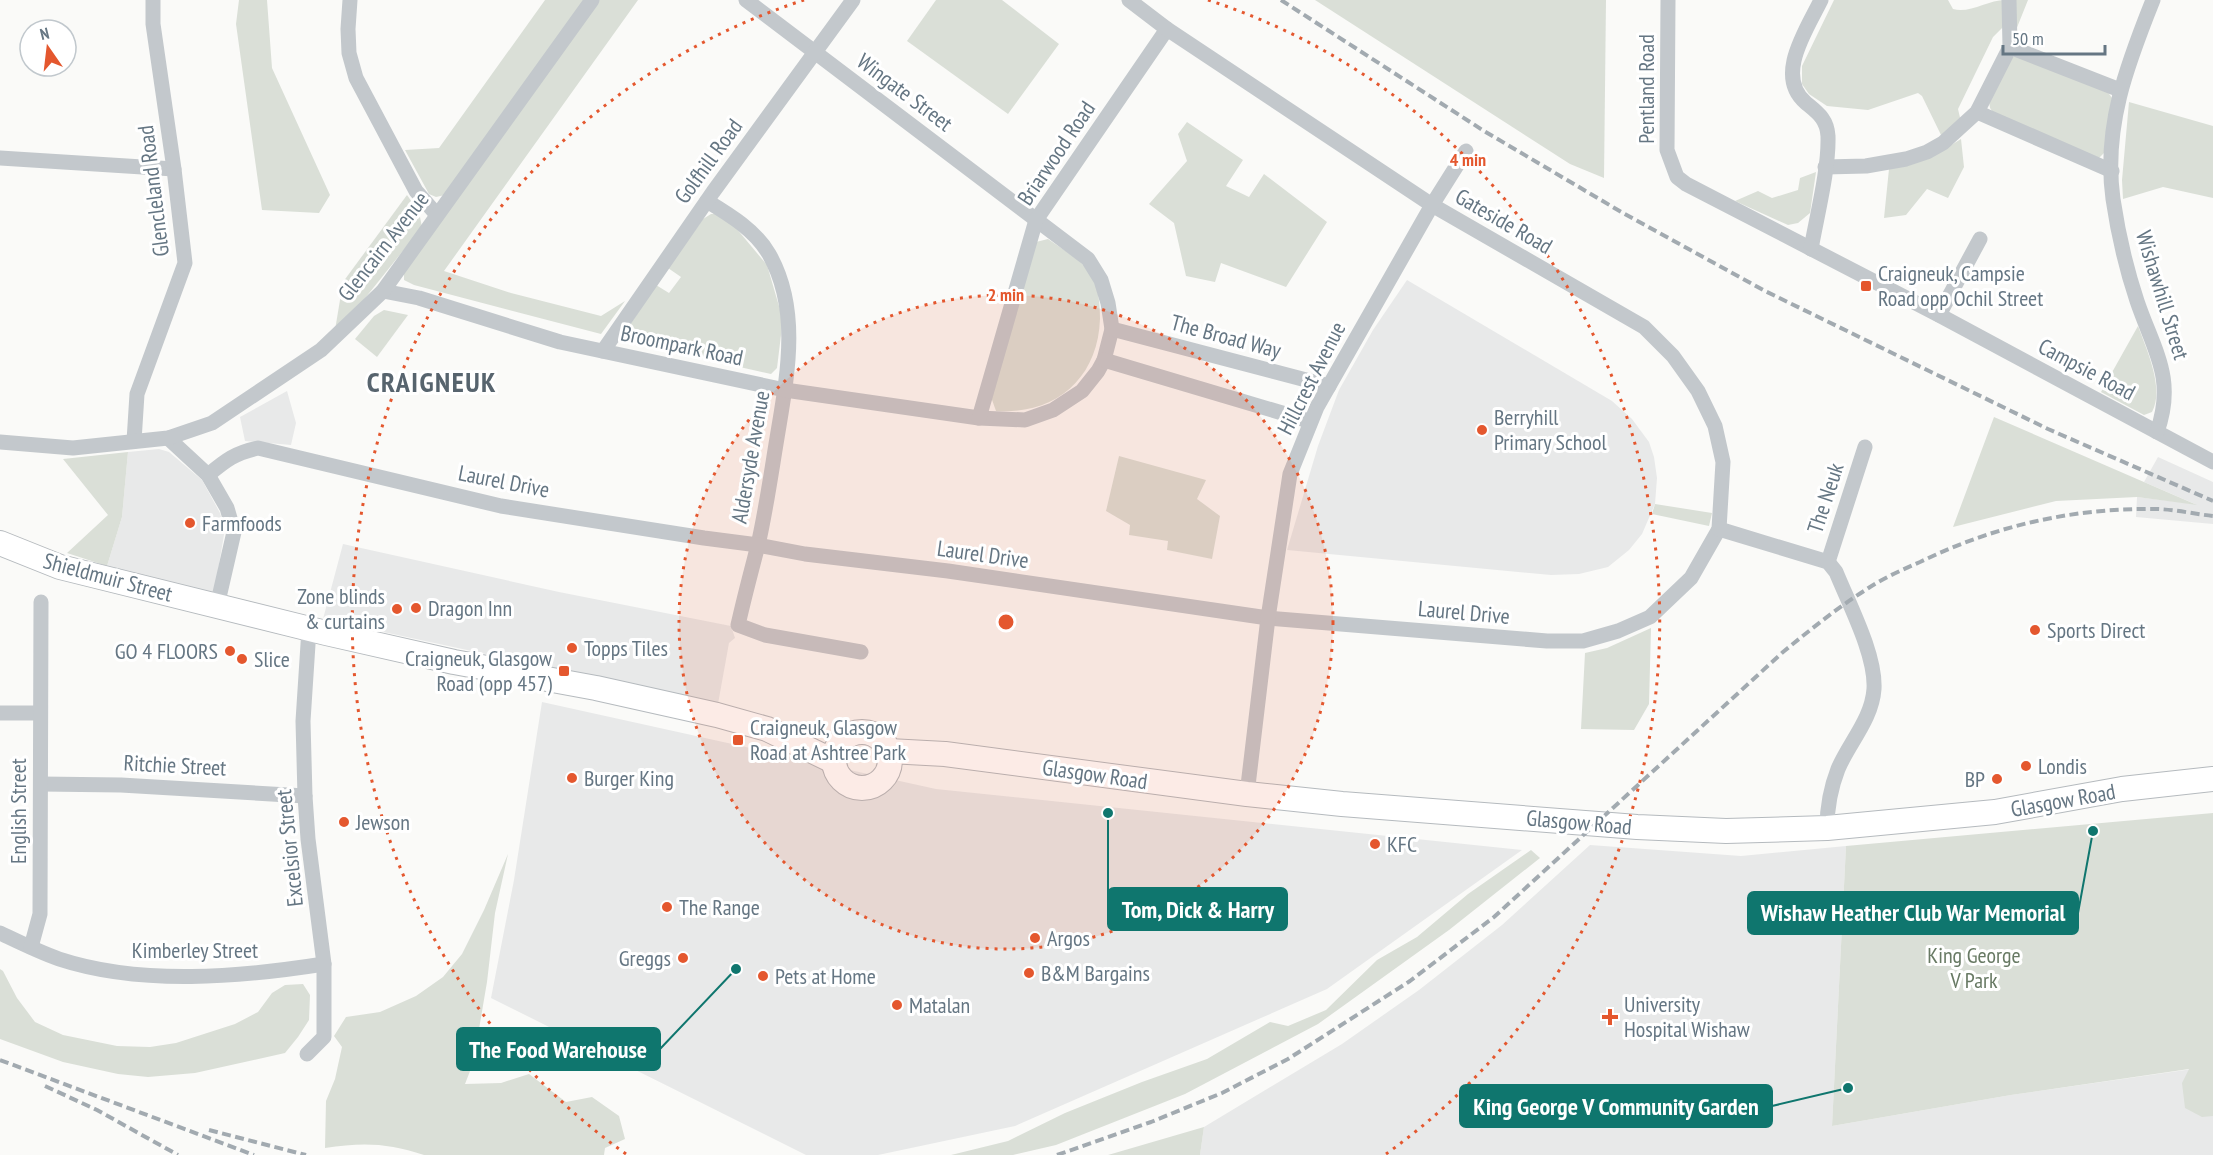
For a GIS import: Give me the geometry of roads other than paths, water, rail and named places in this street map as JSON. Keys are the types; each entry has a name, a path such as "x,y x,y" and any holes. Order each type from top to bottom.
{"main road":[{"name":"Shieldmuir Street","path":"0,543 60,567 309,629 454,662 596,688 717,715 767,729 792,741 835,754"},
{"path":"864,731 880,737 889,760 878,783 860,788 852,786 839,777 835,754 847,735 864,731"},
{"name":"Glasgow Road","path":"889,760 945,754 1247,794 1342,804 1637,827 1726,831 1827,828 1995,812 2122,789 2213,779"}],"street":[{"name":"Glencleland Road","path":"134,441 137,394 185,263 153,24 153,0"},
{"path":"350,0 349,53 356,78 416,191 437,215"},
{"name":"Glencairn Avenue","path":"0,442 73,448 168,438 212,423 321,350 382,291 592,0"},
{"name":"Wingate Street","path":"746,0 1036,220"},
{"name":"Golfhill Road","path":"603,351 707,201 853,0"},
{"name":"Gateside Road","path":"1130,0 1167,29 1432,205 1644,327 1673,356 1698,391 1715,426 1723,462 1719,529"},
{"name":"Pentland Road","path":"1668,0 1667,150 1677,177"},
{"path":"1811,249 1828,135 1823,116 1804,102 1795,91 1791,77 1797,52 1821,0"},
{"path":"1825,167 1866,166 1906,159 1927,152 1943,143 1977,112 2010,47 2009,0"},
{"name":"Wishawhill Street","path":"2153,0 2133,48 2120,90 2113,128 2112,171 2113,198 2125,259 2164,378 2166,402 2157,432"},
{"name":"Briarwood Road","path":"979,418 1036,220 1167,29"},
{"path":"2010,47 2120,90"},
{"path":"1977,112 2112,171"},
{"name":"Hillcrest Avenue","path":"1247,794 1268,618 1290,474 1310,421 1329,386 1432,205 1466,151"},
{"path":"0,158 174,169"},
{"name":"Campsie Road","path":"1677,177 1686,184 1939,315 2213,462"},
{"name":"Aldersyde Avenue","path":"707,201 741,222 768,252 779,276 786,304 789,340 785,390 758,545 738,625 765,635 861,652"},
{"path":"979,418 1025,420 1053,410 1082,391 1104,360 1112,329 1101,280 1088,259 1036,220"},
{"path":"1939,315 1980,239"},
{"name":"Broompark Road","path":"382,291 419,298 560,342 785,390 979,418"},
{"name":"The Broad Way","path":"1112,329 1329,386"},
{"path":"1104,360 1310,421"},
{"path":"168,438 208,475 227,508 234,532 217,606"},
{"name":"The Neuk","path":"1828,562 1865,447"},
{"name":"Laurel Drive","path":"208,475 229,457 258,448 501,506 805,554 948,571 1268,618 1546,641 1583,641 1618,631 1650,617 1691,578 1719,529"},
{"path":"1719,529 1828,562 1836,572 1869,654 1874,689 1870,709 1838,770 1827,808 1827,828"},
{"name":"English Street","path":"31,947 40,914 41,602"},
{"name":"Excelsior Street","path":"307,1054 324,1037 324,964 308,839 305,796 303,721 309,629"},
{"path":"0,713 40,713"},
{"name":"Ritchie Street","path":"41,784 121,785 305,796"},
{"name":"Kimberley Street","path":"0,933 60,959 99,969 151,976 262,974 324,964"}],"railway":[{"path":"1281,0 1484,131 1623,213 1765,291 2048,429 2213,501"},
{"path":"1057,1155 1151,1122 1222,1093 1288,1059 1410,981 1494,917 1783,652 1834,611 1880,581 1976,538 2063,516 2154,509 2213,516"},
{"path":"0,1060 254,1155"},
{"path":"45,1086 97,1110 178,1155"},
{"path":"209,1130 306,1155"}],"place":[{"name":"Craigneuk, Campsie Road opp Ochil Street","path":"1866,286"},
{"name":"Berryhill Primary School","path":"1482,430"},
{"name":"Farmfoods","path":"190,523"},
{"name":"Dragon Inn","path":"416,608"},
{"name":"Zone blinds & curtains","path":"397,609"},
{"name":"Sports Direct","path":"2035,630"},
{"name":"Topps Tiles","path":"572,648"},
{"name":"GO 4 FLOORS","path":"230,651"},
{"name":"Slice","path":"242,659"},
{"name":"Craigneuk, Glasgow Road (opp 457)","path":"564,671"},
{"name":"Craigneuk, Glasgow Road at Ashtree Park","path":"738,740"},
{"name":"Londis","path":"2026,766"},
{"name":"Burger King","path":"572,778"},
{"name":"BP","path":"1997,779"},
{"name":"Tom, Dick & Harry","path":"1108,813"},
{"name":"Jewson","path":"344,822"},
{"name":"Wishaw Heather Club War Memorial","path":"2093,831"},
{"name":"KFC","path":"1375,844"},
{"name":"The Range","path":"667,907"},
{"name":"Argos","path":"1035,938"},
{"name":"Greggs","path":"683,958"},
{"name":"The Food Warehouse","path":"736,969"},
{"name":"B&M Bargains","path":"1029,973"},
{"name":"Pets at Home","path":"763,976"},
{"name":"Matalan","path":"897,1005"},
{"name":"University Hospital Wishaw","path":"1610,1017"},
{"name":"King George V Community Garden","path":"1848,1088"}],"district":[{"name":"CRAIGNEUK","path":"432,381"}],"park label":[{"name":"King George V Park","path":"1974,968"}]}
